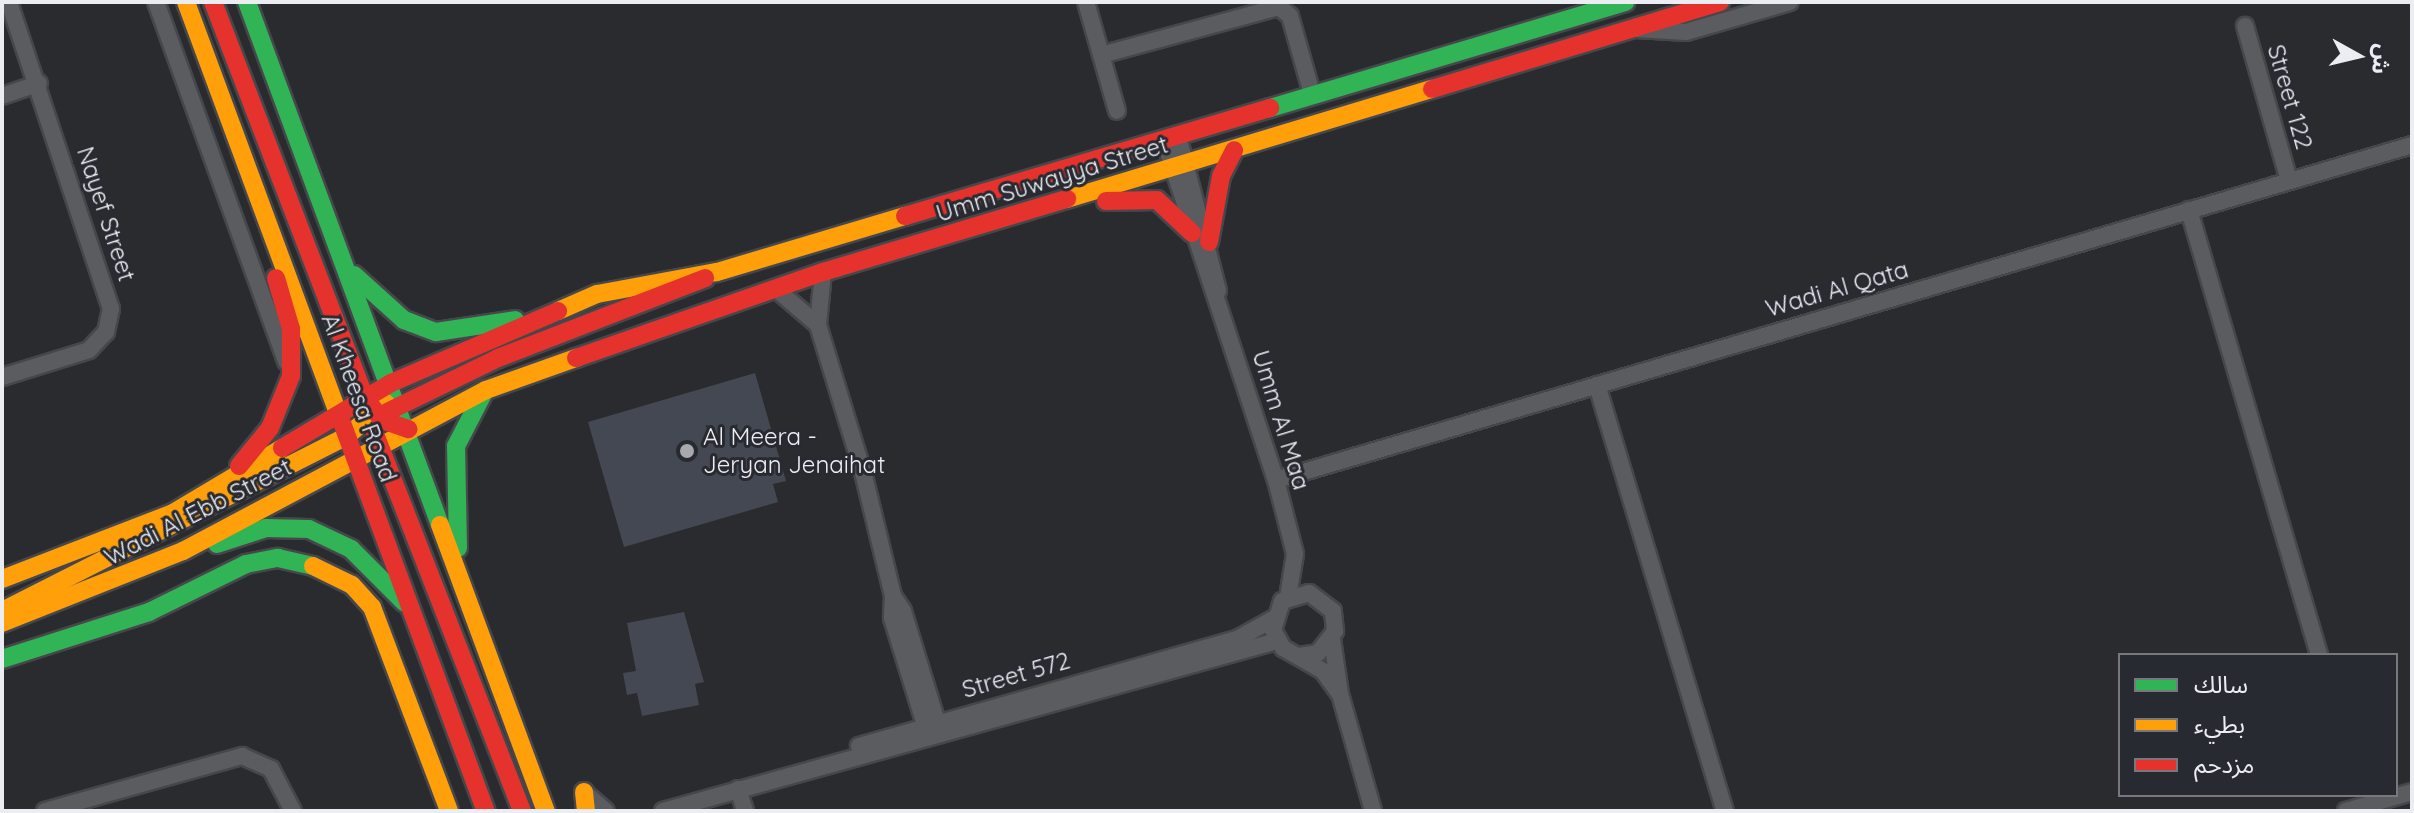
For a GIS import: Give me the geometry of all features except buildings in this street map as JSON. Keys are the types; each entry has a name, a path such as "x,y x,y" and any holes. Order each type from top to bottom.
{"main road":[{"name":"Al Kheesa Road","path":"186,2 486,811"},
{"path":"213,2 522,811"},
{"name":"Al Kheesa Road","path":"247,2 350,272 546,811"},
{"name":"Al Kheesa Road","path":"263,2 268,58"},
{"name":"Umm Suwayya Street","path":"391,383 538,319 626,286 717,272 1171,138 1586,9 1626,2"},
{"name":"Umm Suwayya Street","path":"408,429 486,390 823,272 1720,2"},
{"path":"1209,242 1221,176 1234,150"},
{"path":"225,484 270,428 290,381 291,329 264,237 260,195"},
{"path":"1045,206 1145,197 1177,213 1192,233"},
{"path":"350,272 404,320 436,332 538,319"},
{"path":"2,611 347,436 399,405 498,358 717,272"},
{"path":"355,458 354,444 390,396 391,383"},
{"name":"Wadi Al Ebb Street","path":"2,579 103,545 225,484 339,411 391,383"},
{"path":"457,565 456,446 467,415 486,390"},
{"path":"339,411 408,429"},
{"name":"Wadi Al Ebb Street","path":"2,623 183,551 408,429"},
{"path":"183,551 266,528 309,529 351,549 411,609"},
{"path":"2,659 55,647 149,612 246,564 278,558 307,563 352,585 372,607 449,811"},
{"path":"424,742 434,670"}],"street":[{"name":"Nayef Street","path":"2,377 89,350 110,321 108,297 39,83 9,2"},
{"path":"156,2 290,381"},
{"path":"1086,2 1117,111"},
{"path":"1635,28 1686,32 1790,2"},
{"path":"1101,55 1275,7 1290,16 1318,92"},
{"name":"Street 122","path":"2245,26 2289,180"},
{"path":"2,96 39,83"},
{"name":"Umm Al Maa","path":"1171,138 1192,233 1218,301 1276,480 1295,554 1320,597"},
{"name":"Wadi Al Qata","path":"1276,480 2412,145"},
{"name":"Umm Al Maa","path":"1179,166 1209,242 1218,301"},
{"path":"2189,210 2318,653"},
{"path":"823,272 818,325 893,596 903,611 933,729"},
{"path":"776,289 818,325"},
{"path":"1597,385 1725,811"},
{"name":"Umm Al Maa","path":"1288,597 1295,554"},
{"path":"1340,694 1323,671 1277,641 1273,619 1288,597 1320,597 1333,611 1332,639 1340,694 1373,811"},
{"name":"Street 572","path":"933,729 1237,639 1273,619"},
{"path":"1299,656 1318,653 1332,639"},
{"name":"Street 572","path":"663,811 772,779 784,770 1277,641"},
{"path":"45,811 226,756 271,769 293,811"},
{"path":"738,789 745,811"},
{"path":"2346,811 2362,800"},
{"path":"585,802 606,811"}],"traffic: fast":[{"path":"247,2 440,525"},
{"path":"1270,108 1626,2"},
{"path":"354,275 404,320 436,332 515,320"},
{"path":"458,548 456,446 483,394"},
{"path":"217,544 266,528 309,529 351,549 405,603"},
{"path":"2,659 149,612 246,564 278,558 313,566"}],"traffic: slow":[{"path":"186,2 341,420"},
{"path":"1067,199 1432,89"},
{"path":"558,311 597,294 717,272 905,216"},
{"path":"2,623 183,551 486,390 576,358"},
{"path":"2,611 347,436 386,403"},
{"path":"2,579 173,513 282,448"},
{"path":"440,525 546,811"},
{"path":"313,566 352,585 372,607 449,811"},
{"path":"584,792 586,811"}],"traffic: jam":[{"path":"213,2 365,397 382,420 408,429"},
{"path":"1432,89 1720,2"},
{"path":"905,216 1270,108"},
{"path":"1209,242 1221,176 1234,150"},
{"path":"576,358 823,272 1067,199"},
{"path":"1106,201 1157,200 1192,233"},
{"path":"239,466 270,428 291,376 291,329 276,278"},
{"path":"387,412 498,358 705,278"},
{"path":"282,448 391,383 558,311"},
{"path":"341,420 486,811"},
{"path":"375,434 522,811"}],"place":[{"name":"Al Meera - Jeryan Jenaihat","path":"687,451"}]}
